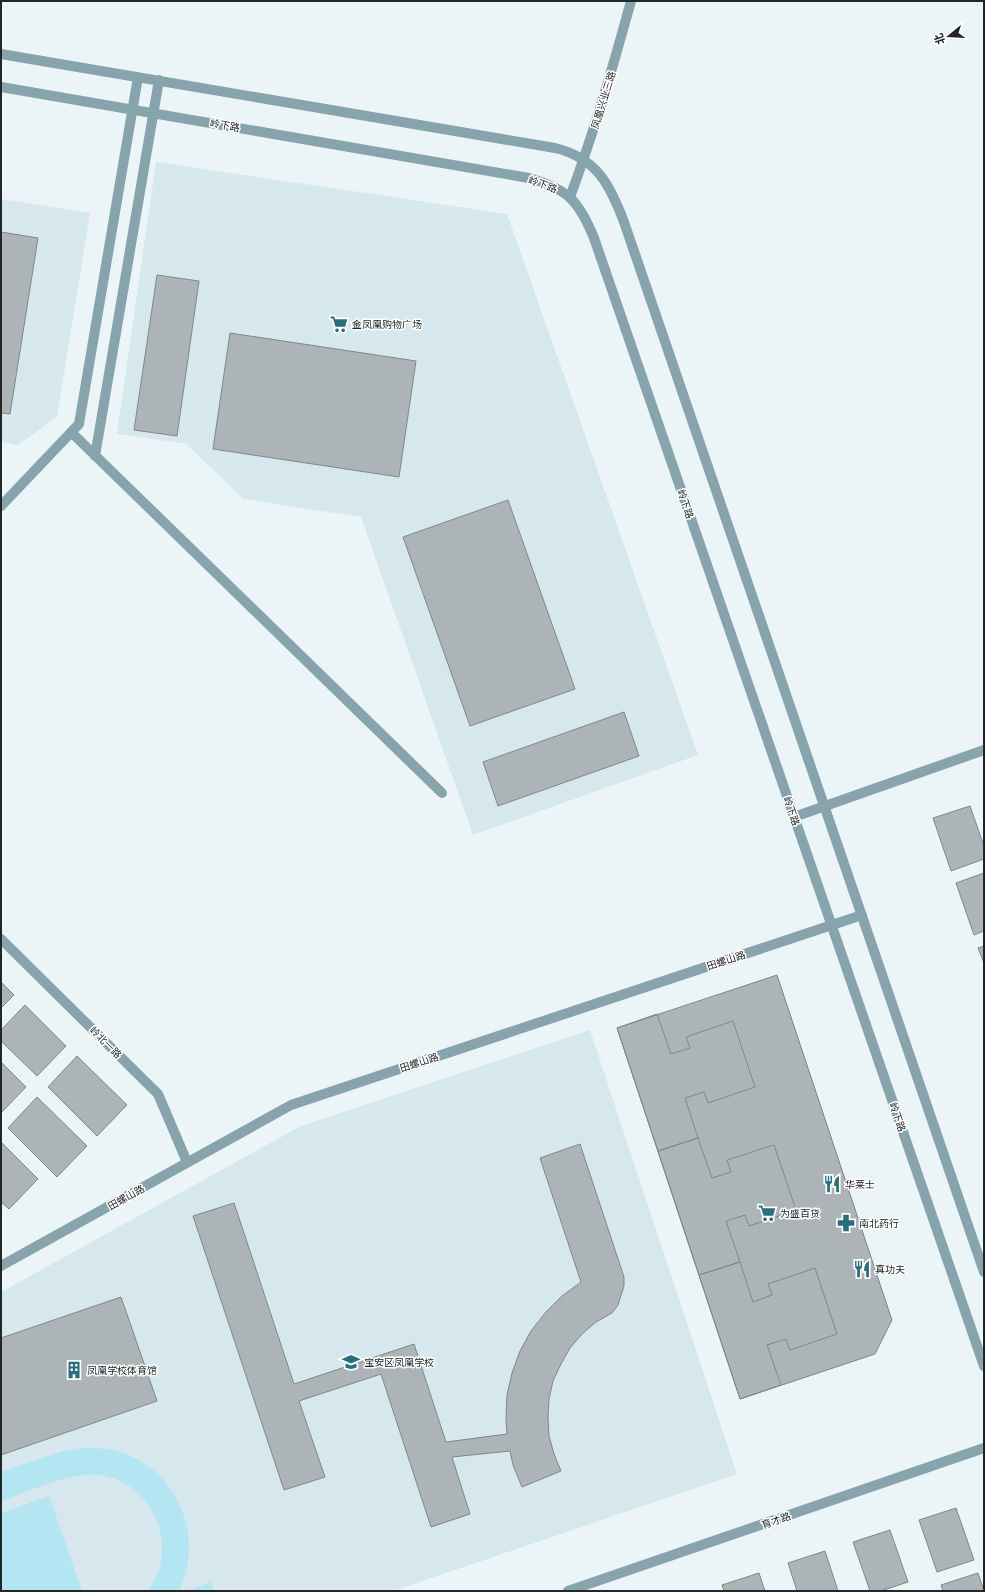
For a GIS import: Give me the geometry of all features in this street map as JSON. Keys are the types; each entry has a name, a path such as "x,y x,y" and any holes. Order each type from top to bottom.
{"street":[{"name":"凤凰兴业三路","path":"570,197 608,86 631,1"},
{"path":"1,54 543,146 575,154 584,159 597,170 608,186 620,210 984,1272"},
{"path":"1,506 79,424 138,77"},
{"path":"95,456 159,80"},
{"name":"岭下路","path":"1,87 529,178 550,184 570,197 583,214 594,238 984,1366"},
{"path":"71,432 442,793"},
{"path":"794,817 984,750"},
{"name":"田螺山路","path":"1,1266 292,1105 862,915"},
{"name":"岭北一路","path":"1,939 158,1094 187,1162"},
{"name":"育才路","path":"568,1591 984,1448"}],"shaded area":[{"name":"金凤凰购物广场","path":"156,162 507,214 698,755 473,835 361,517 243,499 187,444 117,434"},
{"path":"1,199 90,213 57,417 18,445 1,442"},
{"name":"宝安区凤凰学校","path":"590,1030 737,1474 393,1591 1,1591 1,1292 301,1126"},
{"path":"80,1448 96,1448 117,1451 138,1460 152,1469 164,1481 174,1495 182,1510 189,1542 185,1575 179,1591 148,1591 158,1574 162,1555 161,1537 156,1519 147,1503 134,1489 117,1480 98,1475 75,1476 49,1483 1,1501 1,1472 60,1452"},
{"path":"49,1496 82,1591 1,1591 1,1513"},
{"path":"211,1582 214,1591 186,1591"}],"building":[{"path":"1,232 38,238 10,414 1,413"},
{"path":"157,275 199,281 177,436 134,430"},
{"path":"230,333 416,361 399,477 213,449"},
{"path":"508,500 575,689 470,726 403,537"},
{"path":"624,712 639,756 498,806 483,762"},
{"path":"970,806 984,846 984,859 951,871 933,818"},
{"path":"984,873 984,931 974,935 956,883"},
{"path":"984,946 984,963 978,948"},
{"name":"为盛百货","path":"777,975 892,1320 875,1354 740,1399 617,1028"},
{"path":"1,982 14,995 1,1008"},
{"path":"25,1005 66,1046 37,1076 1,1041 1,1030"},
{"path":"657,1014 671,1054 690,1048 686,1037 733,1021 755,1087 708,1103 704,1092 685,1098 698,1138 658,1151 617,1028"},
{"path":"77,1056 127,1105 97,1136 48,1087"},
{"path":"1,1062 26,1087 1,1113"},
{"path":"37,1097 87,1146 57,1177 8,1128"},
{"path":"698,1138 712,1178 731,1172 727,1160 774,1145 796,1210 749,1226 745,1215 726,1221 740,1262 699,1275 658,1151"},
{"path":"1,1142 38,1179 9,1209 1,1202"},
{"path":"580,1144 624,1277 624,1286 618,1305 612,1313 596,1322 582,1334 570,1348 553,1381 549,1399 549,1436 561,1471 522,1487 513,1465 510,1451 452,1457 470,1514 431,1527 381,1374 299,1401 325,1477 284,1490 193,1216 234,1203 294,1384 414,1344 446,1442 507,1434 507,1395 512,1373 520,1351 531,1331 546,1312 562,1296 581,1282 540,1158"},
{"path":"740,1262 753,1302 772,1295 768,1284 815,1268 837,1334 790,1350 786,1339 767,1345 781,1385 740,1399 699,1275"},
{"name":"凤凰学校体育馆","path":"121,1297 157,1401 1,1455 1,1338"},
{"path":"956,1508 974,1560 937,1572 919,1520"},
{"path":"890,1530 908,1582 881,1591 870,1591 853,1542"},
{"path":"825,1551 838,1591 797,1591 788,1563"},
{"path":"759,1573 765,1591 724,1591 722,1585"},
{"path":"978,1573 984,1591 943,1591 941,1585"}],"place":[{"name":"金凤凰购物广场","path":"339,324"},
{"name":"华莱士","path":"832,1184"},
{"name":"为盛百货","path":"767,1213"},
{"name":"南北药行","path":"846,1223"},
{"name":"真功夫","path":"862,1269"},
{"name":"宝安区凤凰学校","path":"351,1362"},
{"name":"凤凰学校体育馆","path":"74,1370"}]}
